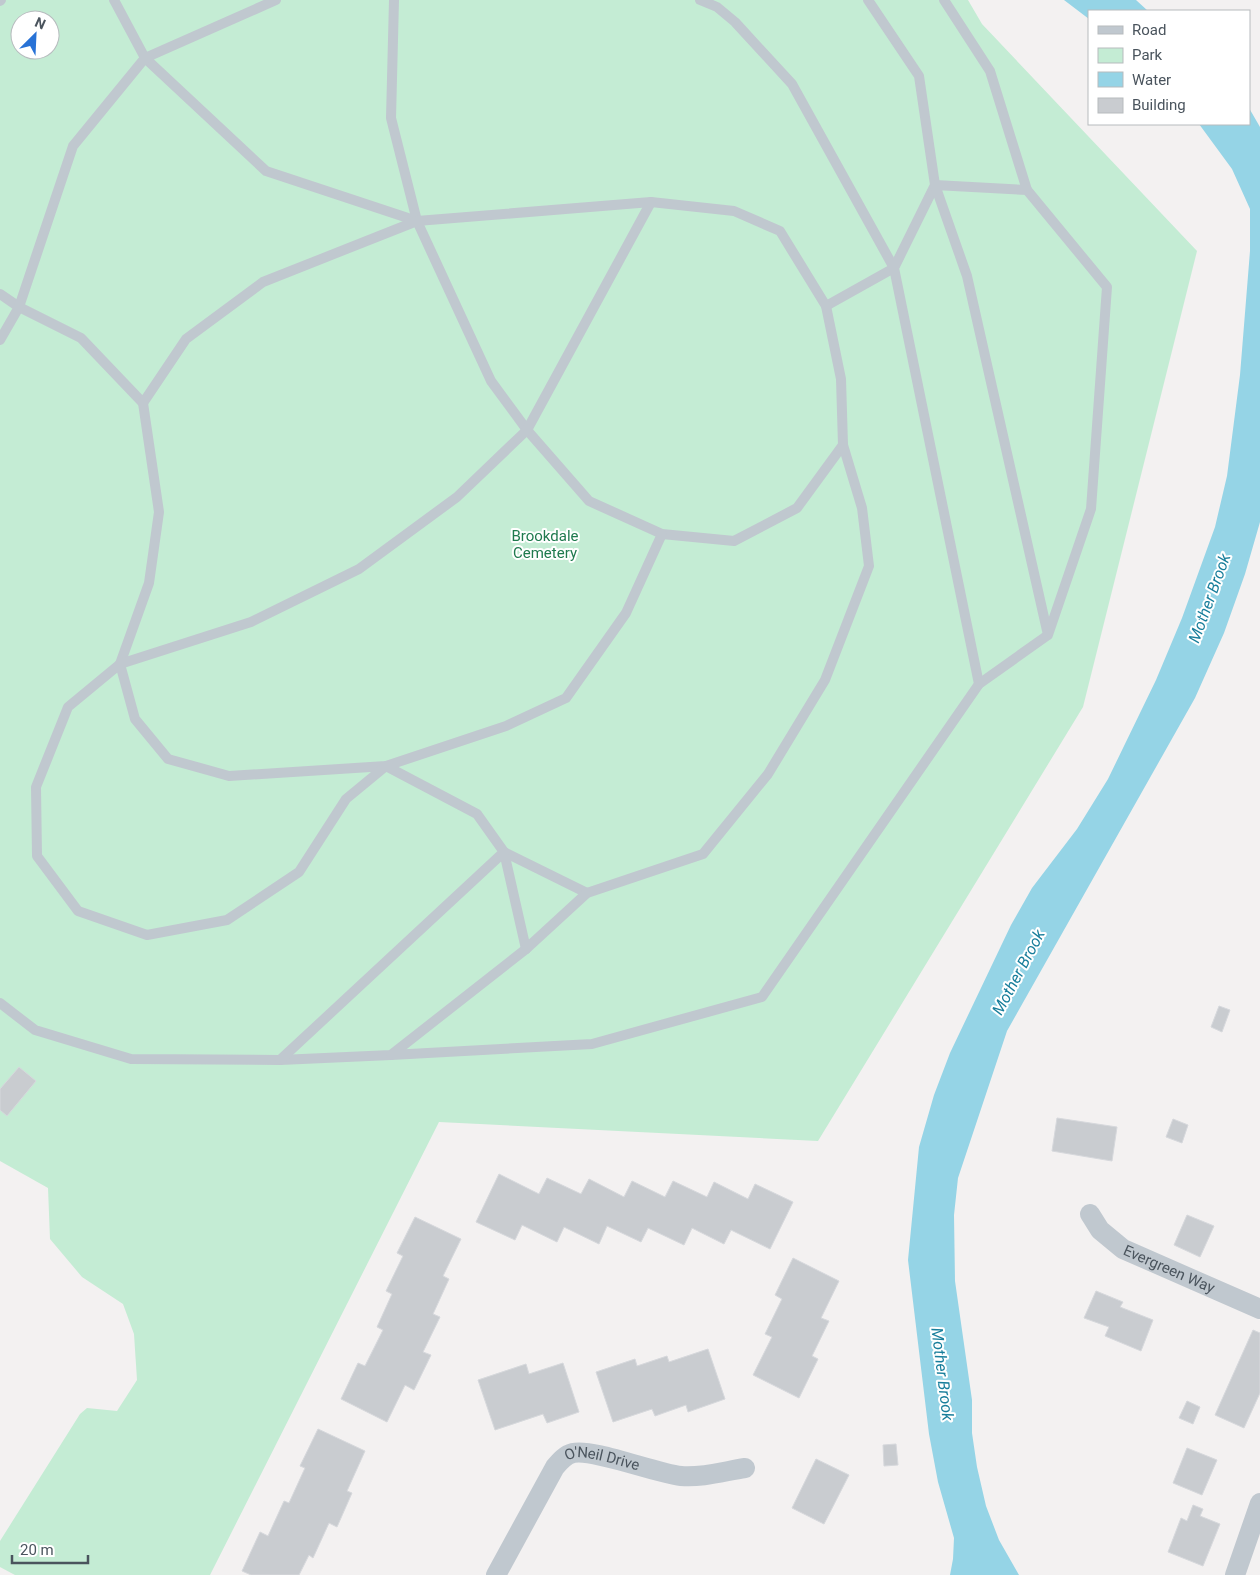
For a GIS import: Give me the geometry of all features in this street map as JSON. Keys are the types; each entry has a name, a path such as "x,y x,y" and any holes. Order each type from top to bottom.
{"street":[{"name":"Evergreen Way","path":"1090,1214 1100,1230 1123,1249 1260,1309"},
{"name":"O'Neil Drive","path":"496,1575 555,1466 563,1457 574,1453 588,1453 660,1473 683,1476 745,1468"},
{"path":"1235,1575 1260,1503"}],"lane":[{"path":"114,0 146,58 266,171 418,221"},
{"path":"0,340 19,307 73,146 146,58 276,0"},
{"path":"394,0 391,118 418,221 490,381 527,430 589,501 662,534 734,541 797,508 843,445"},
{"path":"700,0 719,4 792,84 894,268 979,684"},
{"path":"868,0 919,76 935,185 967,276 1048,635"},
{"path":"0,1003 35,1030 132,1058 280,1060 391,1056 592,1044 762,997 979,684 1048,635 1091,509 1107,287 1027,190 990,71 944,0"},
{"path":"935,185 1027,190"},
{"path":"826,306 894,268 935,185"},
{"path":"386,766 346,799 299,872 226,920 147,935 78,911 37,856 36,787 68,707 120,664 252,622 359,569 457,497 527,430 651,202"},
{"path":"143,403 186,339 263,282 418,221 651,202 734,211 780,231 826,306 841,378 843,445 862,508 869,566 825,680 768,774 703,854 587,893 526,949 391,1056"},
{"path":"0,294 19,307 81,338 143,403 159,512 149,583 120,664 135,719 168,759 230,776 386,766 506,726 566,698 626,613 662,534"},
{"path":"386,766 477,814 504,852 526,949"},
{"path":"504,852 587,893"},
{"path":"280,1060 504,852"}],"green space":[{"name":"Brookdale Cemetery","path":"0,0 968,0 982,24 1197,251 1083,707 818,1141 439,1122 210,1575 15,1575 0,1567 0,1541 80,1414 87,1408 117,1411 137,1380 134,1334 123,1304 82,1277 50,1239 48,1188 0,1161"}],"water":[{"path":"1064,0 1136,0 1147,10 1088,10 1088,18"},
{"name":"Mother Brook","path":"1250,110 1260,127 1260,522 1245,574 1224,633 1195,698 1007,1031 958,1178 954,1215 955,1281 972,1400 972,1433 977,1467 986,1506 999,1540 1019,1575 950,1575 954,1538 938,1482 929,1434 908,1260 919,1147 934,1095 950,1053 1011,925 1032,888 1077,829 1108,779 1156,680 1182,618 1215,527 1227,476 1240,375 1250,251 1250,209 1232,169 1200,125 1250,125"}],"building":[{"path":"1219,1006 1230,1010 1222,1032 1211,1027"},
{"path":"19,1067 36,1081 7,1116 0,1110 0,1089"},
{"path":"1057,1118 1117,1127 1112,1161 1052,1151"},
{"path":"1173,1119 1188,1125 1182,1143 1166,1137"},
{"path":"499,1174 539,1194 547,1178 581,1194 589,1179 624,1197 632,1181 665,1197 673,1181 707,1197 714,1182 748,1199 755,1184 793,1202 770,1249 731,1230 724,1244 692,1228 684,1245 648,1228 641,1242 607,1226 599,1244 564,1227 557,1242 522,1225 515,1240 476,1222"},
{"path":"1187,1215 1214,1226 1200,1257 1174,1245"},
{"path":"415,1217 461,1239 443,1276 449,1279 433,1314 440,1317 423,1352 431,1355 414,1390 405,1385 387,1422 341,1399 358,1363 365,1366 383,1330 377,1327 392,1294 386,1291 403,1256 397,1253"},
{"path":"793,1258 839,1281 821,1318 829,1321 812,1356 818,1359 799,1398 753,1375 772,1337 765,1334 782,1299 775,1295"},
{"path":"1096,1291 1123,1302 1120,1307 1153,1320 1141,1351 1105,1336 1109,1327 1084,1318"},
{"path":"1253,1330 1260,1333 1260,1393 1244,1428 1215,1415"},
{"path":"708,1349 725,1399 688,1412 686,1405 655,1416 652,1409 613,1422 596,1372 635,1359 637,1366 667,1356 669,1362"},
{"path":"563,1363 579,1412 547,1423 543,1414 495,1430 478,1380 526,1364 529,1374"},
{"path":"1187,1401 1200,1407 1193,1424 1179,1418"},
{"path":"318,1429 365,1451 347,1491 352,1493 337,1527 329,1523 313,1558 309,1555 299,1575 251,1575 242,1571 260,1532 268,1536 284,1501 289,1503 305,1468 300,1466"},
{"path":"896,1444 898,1465 884,1466 883,1445"},
{"path":"1187,1448 1217,1460 1202,1495 1173,1483"},
{"path":"816,1459 849,1475 824,1524 792,1508"},
{"path":"1193,1505 1203,1509 1200,1516 1220,1524 1203,1566 1168,1552 1181,1518 1187,1521"}]}
